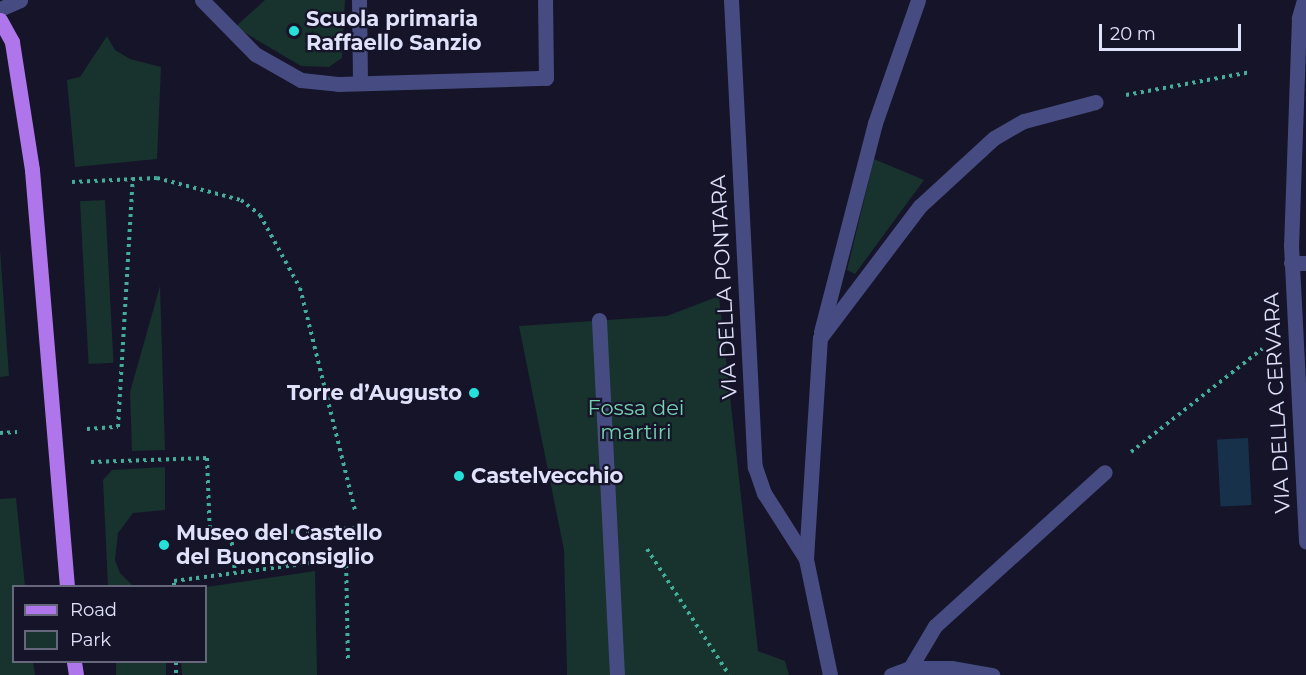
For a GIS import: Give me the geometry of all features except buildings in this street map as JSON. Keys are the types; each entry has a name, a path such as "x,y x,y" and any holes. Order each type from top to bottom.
{"main road":[{"path":"0,20 12,42 32,170 67,585"}],"street":[{"path":"0,9 20,0"},
{"path":"202,0 255,54 300,80 360,82 546,78 546,0"},
{"path":"359,0 360,82"},
{"name":"VIA DELLA PONTARA","path":"731,0 756,467 764,493 807,558"},
{"path":"830,675 807,558 820,338 875,123 918,0"},
{"name":"VIA DELLA CERVARA","path":"1301,1 1299,18 1298,263 1306,542"},
{"path":"820,338 920,206 994,138 1024,121 1096,102"},
{"path":"599,320 617,675"},
{"path":"910,668 935,626 1105,472"},
{"path":"891,675 910,668 968,669 992,675"}],"path":[{"path":"1096,102 1251,72"},
{"path":"87,429 118,427 133,177"},
{"path":"72,182 133,177 157,178 242,200 260,215 300,288 355,510"},
{"path":"1105,472 1268,345"},
{"path":"0,434 17,432"},
{"path":"91,462 207,458 210,537 372,527"},
{"path":"231,535 235,573"},
{"path":"174,585 174,581 357,557 356,547"},
{"path":"647,549 729,675"},
{"path":"346,558 348,660"}],"green space":[{"name":"Scuola primaria Raffaello Sanzio","path":"265,0 345,0 342,58 329,67 301,66 235,27"},
{"path":"107,36 115,50 130,59 161,67 157,159 75,167 67,80 80,77"},
{"path":"874,159 924,180 855,274 847,270"},
{"path":"105,200 114,363 89,364 80,201"},
{"path":"0,249 9,376 0,377"},
{"path":"160,286 165,450 132,451 130,392"},
{"name":"Fossa dei martiri","path":"719,296 758,651 785,661 789,675 567,675 564,550 519,326 667,316"},
{"path":"165,467 165,510 133,513 118,533 115,560 120,573 132,585 108,585 103,480 112,470"},
{"path":"16,498 25,585 12,585 12,663 33,663 35,675 0,675 0,499"},
{"path":"315,571 317,675 182,675 181,663 207,663 207,587"},
{"path":"116,663 166,663 166,675 116,675"}],"water":[{"path":"1248,438 1252,505 1221,507 1217,440"}],"place":[{"name":"Scuola primaria Raffaello Sanzio","path":"294,31"},
{"name":"Torre d’Augusto","path":"474,393"},
{"name":"Castelvecchio","path":"459,476"},
{"name":"Museo del Castello del Buonconsiglio","path":"164,545"}]}
